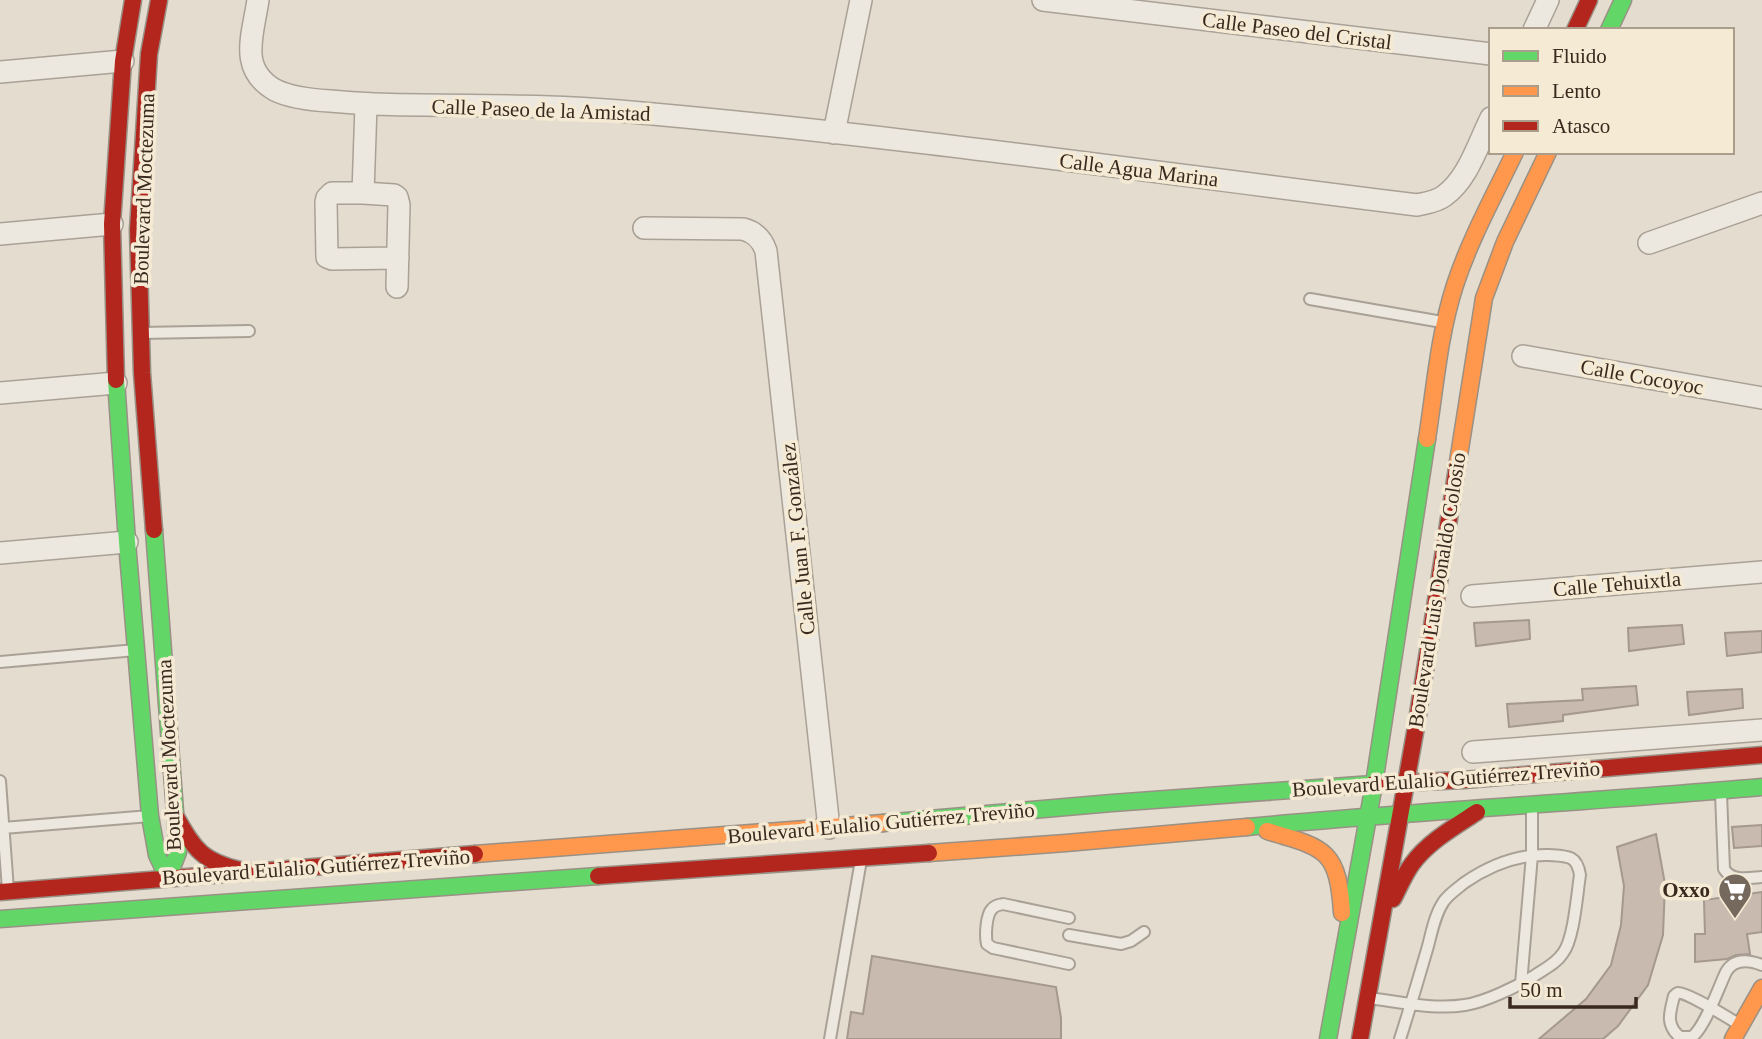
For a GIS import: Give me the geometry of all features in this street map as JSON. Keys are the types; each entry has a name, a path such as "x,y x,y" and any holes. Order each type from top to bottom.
{"main road":[{"name":"Boulevard Moctezuma","path":"133,0 123,61 112,225 116,383 150,816 157,855 168,878"},
{"name":"Boulevard Moctezuma","path":"159,0 149,54 138,230 143,386 178,852 168,878"},
{"path":"1575,28 1589,0"},
{"path":"1610,28 1623,0"},
{"name":"Boulevard Luis Donaldo Colosio","path":"1328,1039 1374,784 1445,323 1455,285 1470,247 1514,154"},
{"name":"Boulevard Luis Donaldo Colosio","path":"1360,1039 1416,727 1484,298 1494,267 1548,154"},
{"path":"1416,727 1421,744 1432,761 1464,780"},
{"name":"Boulevard Eulalio Gutiérrez Treviño","path":"4,891 1762,755"},
{"name":"Boulevard Eulalio Gutiérrez Treviño","path":"0,919 862,857 1051,832 1252,827 1762,787"},
{"path":"1382,914 1421,853 1446,831 1480,809"},
{"path":"1031,810 1051,832"},
{"path":"176,817 197,852 208,860 255,873"},
{"path":"1252,827 1309,844 1330,859 1341,891 1344,960"},
{"path":"61,914 76,908 145,896 160,888 168,878 172,884 190,892 251,900"},
{"path":"1737,1032 1762,988"}],"street":[{"name":"Calle Paseo de la Amistad","path":"258,0 250,48 251,62 256,73 278,91 294,96 366,105 557,106 618,110 834,133"},
{"path":"834,133 861,0"},
{"path":"1535,28 1548,0"},
{"name":"Calle Paseo del Cristal","path":"1055,1 1489,54"},
{"path":"0,72 123,61"},
{"path":"363,193 366,105"},
{"name":"Calle Agua Marina","path":"834,133 1417,205 1442,198 1454,187 1465,172 1489,122"},
{"path":"397,287 398,258 399,201 394,195 363,193 332,193 327,198 327,257 398,258"},
{"path":"1649,243 1762,203"},
{"path":"0,234 112,225"},
{"name":"Calle Juan F. González","path":"644,228 743,229 751,231 764,243 829,828"},
{"name":"Calle Cocoyoc","path":"1523,355 1762,398"},
{"path":"0,393 116,383"},
{"path":"0,553 127,542"},
{"name":"Calle Tehuixtla","path":"1472,596 1762,572"},
{"path":"1473,752 1762,730"}],"lane":[{"path":"1310,299 1445,323"},
{"path":"141,333 249,331"},
{"path":"0,662 136,650"},
{"path":"0,783 4,828 4,891"},
{"path":"1721,791 1724,869 1734,878 1762,877"},
{"path":"1521,984 1532,855 1532,805"},
{"path":"4,828 150,816"},
{"path":"1367,998 1411,1004 1468,1005 1521,984 1553,964 1569,943 1580,875 1575,861 1570,857 1532,855 1511,859 1478,874 1451,893 1438,911 1411,1004 1400,1039"},
{"path":"830,1039 862,857"},
{"path":"1069,918 1003,904 990,910 985,935 987,944 993,948 1069,964"},
{"path":"1069,935 1121,944 1131,941 1143,932"},
{"path":"1737,1032 1710,1008 1682,993 1674,996 1669,1017 1671,1028 1679,1038 1692,1037 1710,1008 1729,967 1735,962 1744,961 1762,965"}],"building":[{"path":"1529,620 1530,639 1476,646 1474,623"},
{"path":"1682,625 1684,644 1629,651 1628,628"},
{"path":"1762,631 1762,652 1727,656 1725,633"},
{"path":"1636,686 1638,705 1563,715 1563,721 1509,727 1507,704 1583,700 1582,689"},
{"path":"1742,689 1743,708 1689,715 1687,692"},
{"path":"1762,825 1762,846 1734,848 1732,827"},
{"path":"1656,834 1665,884 1663,935 1648,985 1618,1026 1603,1039 1539,1039 1586,999 1611,965 1621,925 1624,886 1617,847"},
{"path":"1762,892 1762,932 1747,934 1750,954 1695,962 1695,934 1705,934 1704,900"},
{"path":"872,956 1056,987 1061,1039 847,1039 851,1012 863,1014"}],"traffic: fast":[{"path":"1610,28 1623,0"},
{"path":"116,380 150,816 157,855 168,878"},
{"path":"1328,1039 1374,784 1427,439"},
{"path":"154,530 178,852 168,878"},
{"path":"883,823 1373,784"},
{"path":"1247,827 1762,787"},
{"path":"0,919 598,876"}],"traffic: slow":[{"path":"1427,439 1441,342 1455,285 1475,234 1514,154"},
{"path":"1457,468 1484,298 1505,242 1547,154"},
{"path":"475,854 883,823"},
{"path":"929,853 1247,827"},
{"path":"1267,831 1303,842 1325,854 1337,876 1342,913"},
{"path":"1733,1039 1762,988"}],"traffic: jam":[{"path":"116,380 112,224 123,61 133,0"},
{"path":"154,530 142,373 138,230 149,54 159,0"},
{"path":"1576,28 1589,0"},
{"path":"1360,1039 1416,727 1457,468"},
{"path":"1373,784 1464,780 1762,755"},
{"path":"1393,899 1418,856 1442,835 1477,812"},
{"path":"176,817 195,846 208,858 240,870"},
{"path":"598,876 929,853"},
{"path":"0,892 475,854"}],"place":[{"name":"Oxxo","path":"1735,920"}]}
